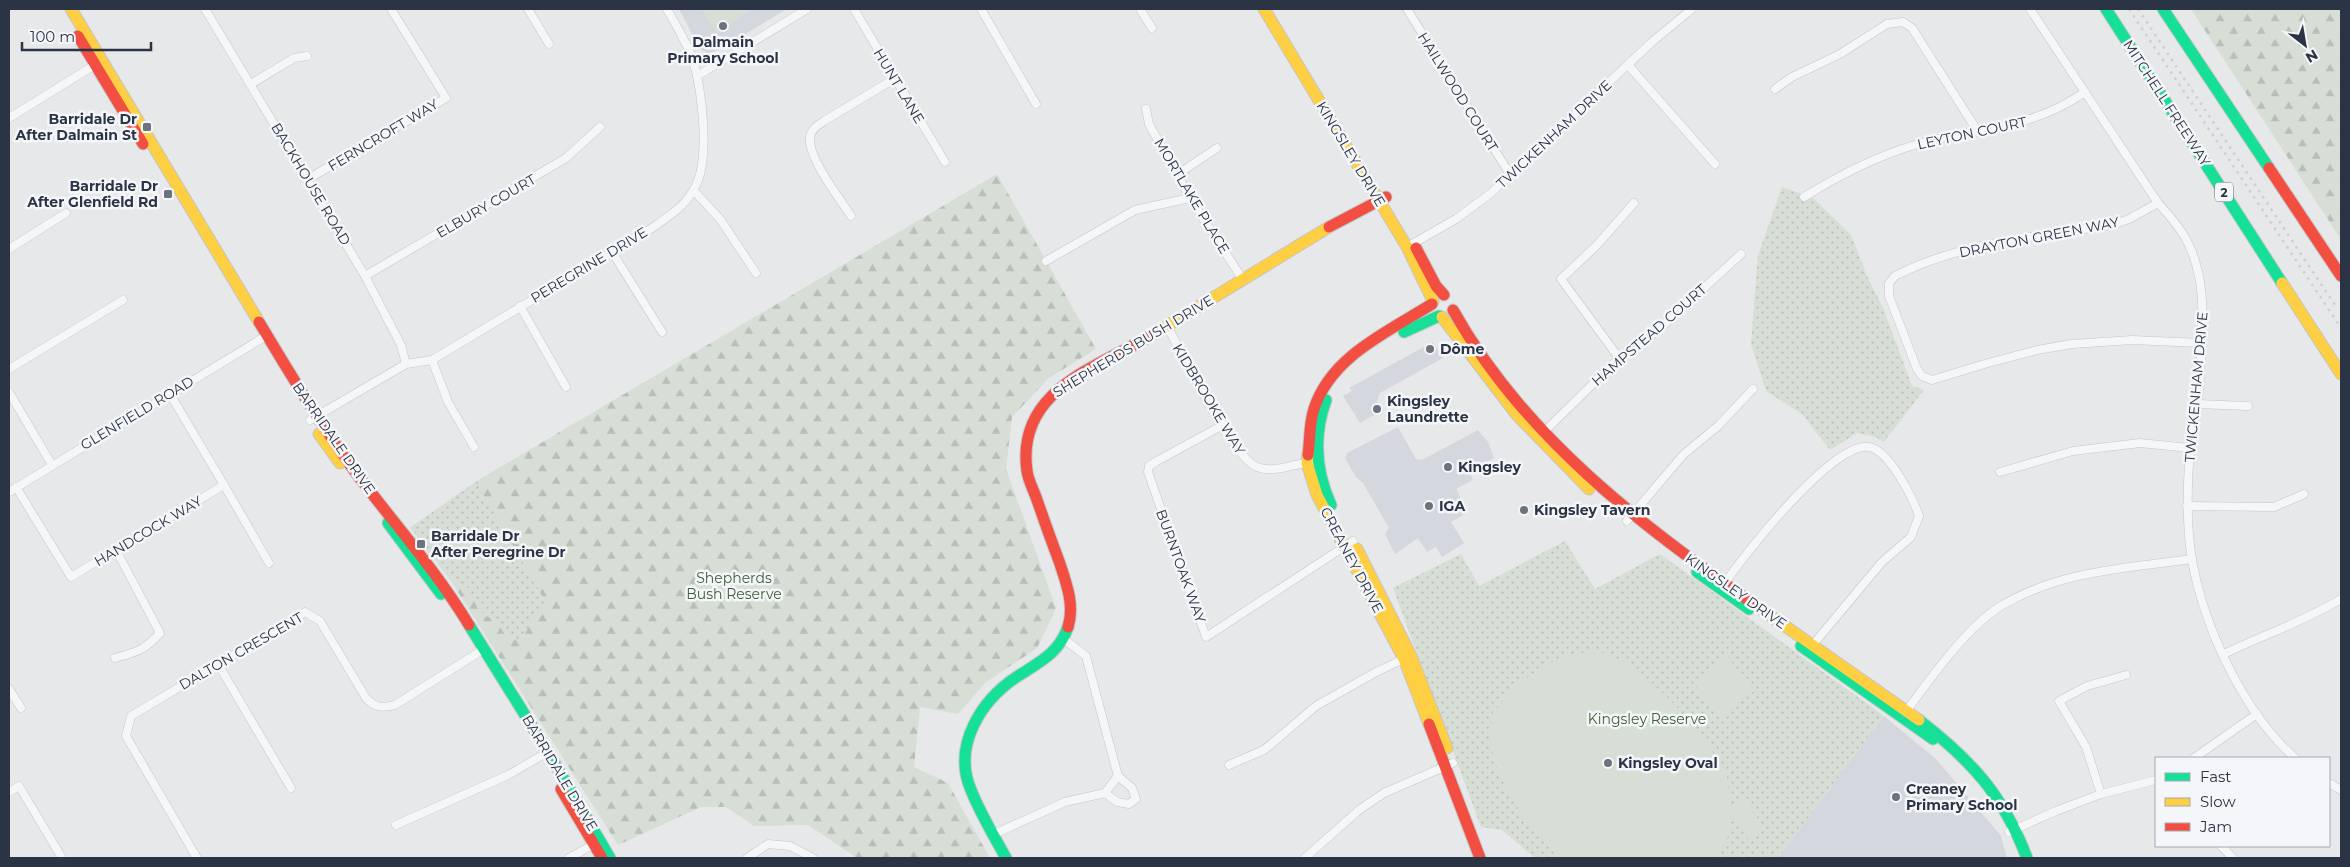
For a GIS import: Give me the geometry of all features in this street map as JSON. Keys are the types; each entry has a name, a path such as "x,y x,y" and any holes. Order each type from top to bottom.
{"main road":[{"name":"BARRIDALE DRIVE","path":"62,9 99,62"},
{"name":"BARRIDALE DRIVE","path":"71,9 99,62 313,418 422,555 597,842 610,858"},
{"name":"KINGSLEY DRIVE","path":"1264,9 1381,195"},
{"name":"KINGSLEY DRIVE","path":"1272,9 1411,245 1436,286 1444,295"},
{"name":"MITCHELL FREEWAY","path":"2106,9 2341,374"},
{"path":"2163,9 2341,276"},
{"name":"SHEPHERDS BUSH DRIVE","path":"1006,858 992,835 970,789 965,767 965,752 971,730 985,705 1006,684 1050,657 1064,639 1072,615 1068,587 1027,472 1026,444 1030,426 1040,408 1053,392 1167,326 1335,223 1342,216 1381,195"},
{"name":"KINGSLEY DRIVE","path":"1411,245 1432,302"},
{"path":"1444,295 1452,300 1453,310 1449,315 1440,316 1433,311 1432,302 1438,296 1444,295"},
{"name":"CREANEY DRIVE","path":"1432,302 1353,354 1334,373 1320,393 1313,412 1311,463 1317,495 1349,543 1407,658 1449,764 1481,856"},
{"name":"KINGSLEY DRIVE","path":"1453,310 1499,381 1541,436"},
{"name":"KINGSLEY DRIVE","path":"1440,316 1460,338 1493,385 1590,490 1904,714 1941,745 1966,768 1988,795 2027,858"},
{"name":"CREANEY DRIVE","path":"1311,463 1321,414 1327,397 1340,378 1367,354 1414,326 1440,316"},
{"name":"KINGSLEY DRIVE","path":"2012,831 2019,858"},
{"name":"BARRIDALE DRIVE","path":"597,842 602,858"}],"street":[{"name":"BACKHOUSE ROAD","path":"205,9 365,276 401,345 406,364"},
{"name":"FERNCROFT WAY","path":"308,179 446,98 391,9"},
{"path":"528,9 549,44"},
{"name":"PEREGRINE DRIVE","path":"313,418 406,364 432,360 649,230 682,206 694,191 703,165 702,122 697,76 692,58 667,9"},
{"path":"697,76 807,9"},
{"name":"HUNT LANE","path":"854,9 945,162"},
{"path":"982,9 1036,104"},
{"path":"1140,9 1152,28"},
{"name":"HAILWOOD COURT","path":"1406,9 1510,176"},
{"name":"TWICKENHAM DRIVE","path":"1411,245 1470,210 1510,176 1628,65 1692,9"},
{"name":"TWICKENHAM DRIVE","path":"2030,9 2158,202 2186,239 2199,271 2204,305 2198,404 2190,448 2187,506 2192,559 2202,602 2231,670 2256,714 2294,757"},
{"path":"1775,89 1792,77 1840,54 1887,24 1903,22 1912,28 1978,132"},
{"path":"251,84 294,58 307,56"},
{"path":"9,118 99,62"},
{"path":"1628,65 1714,164"},
{"path":"851,216 814,156 810,138 814,129 824,121 894,79"},
{"name":"LEYTON COURT","path":"1804,197 1826,183 1906,148 2037,118 2085,92"},
{"name":"MORTLAKE PLACE","path":"1146,109 1149,124 1190,198 1243,280"},
{"name":"ELBURY COURT","path":"365,276 566,158 600,127"},
{"path":"1178,174 1217,148"},
{"path":"694,191 720,219 756,273"},
{"path":"1046,261 1135,210 1190,198"},
{"name":"DRAYTON GREEN WAY","path":"2158,202 2129,219 2112,225 2001,242 1958,252 1895,276 1888,287 1889,296 1917,369 1922,376 1932,380 1988,362 2072,344 2132,340 2201,343"},
{"path":"1619,358 1561,279 1597,244 1634,203"},
{"path":"9,249 66,213"},
{"path":"612,252 662,332"},
{"name":"HAMPSTEAD COURT","path":"1541,436 1619,358 1657,331 1741,254"},
{"path":"9,369 123,300"},
{"path":"520,306 566,387"},
{"name":"KIDBROOKE WAY","path":"1167,326 1223,425 1244,458 1258,468 1274,469 1311,463"},
{"name":"GLENFIELD ROAD","path":"12,490 52,464 264,338"},
{"path":"432,360 448,402 474,447"},
{"path":"1629,518 1683,455 1718,426 1753,389"},
{"path":"9,392 52,464"},
{"path":"170,394 269,563"},
{"path":"2198,404 2248,406"},
{"name":"BURNTOAK WAY","path":"1223,425 1149,466 1148,472 1206,637 1349,543"},
{"path":"2000,472 2073,451 2140,443 2190,448"},
{"path":"1723,586 1762,534 1828,466 1857,448 1866,446 1878,451 1896,471 1919,516 1911,537 1882,562 1810,648"},
{"name":"HANDCOCK WAY","path":"12,490 71,577 224,485"},
{"path":"2187,506 2274,507 2304,494"},
{"path":"115,658 138,652 147,647 160,633 116,550"},
{"path":"1904,714 1964,638 2000,607 2044,585 2081,574 2192,559"},
{"path":"2224,654 2271,631 2322,611 2341,598"},
{"name":"DALTON CRESCENT","path":"197,858 126,736 131,716 305,612 320,621 366,698 372,704 385,707 395,704 482,651"},
{"path":"1064,639 1086,656 1118,776 1132,788 1136,799 1129,804 1118,802 1106,793"},
{"path":"1229,765 1264,750 1316,706 1376,672 1407,658"},
{"path":"218,664 291,788"},
{"path":"2101,794 2086,747 2060,701 2087,686 2126,675"},
{"path":"9,689 20,708"},
{"path":"2195,757 2256,714"},
{"path":"396,825 508,775 545,754"},
{"path":"1305,858 1371,801 1384,793 1449,764"},
{"path":"992,835 1065,802 1106,793 1118,776"},
{"path":"2012,831 2056,810 2101,794 2155,780"},
{"path":"2330,784 2341,790"},
{"path":"9,792 19,786 62,858"},
{"path":"569,858 597,842"},
{"path":"747,858 768,844 790,846 814,858"},
{"path":"2222,847 2233,858"}],"shaded area":[{"name":"Dalmain Primary School","path":"679,9 787,9 719,50 707,54 700,49"},
{"path":"1433,342 1443,358 1380,393 1377,401 1383,410 1360,423 1343,396 1352,391 1349,388"},
{"path":"1398,427 1416,459 1422,460 1478,430 1488,442 1494,458 1469,472 1473,480 1456,489 1468,512 1451,522 1464,543 1442,557 1436,547 1427,552 1418,538 1395,554 1385,534 1389,528 1363,483 1356,477 1345,458 1347,453"},
{"name":"Creaney Primary School","path":"1884,716 1936,759 2001,836 2007,858 1778,858"}],"green space":[{"path":"750,9 751,11 716,33 702,10"},
{"path":"2191,9 2341,9 2341,239 2338,235"},
{"name":"Shepherds Bush Reserve","path":"997,174 1096,349 1049,378 1012,417 1006,469 1056,608 1037,648 985,683 958,714 920,707 914,767 948,783 990,858 857,858 808,825 754,826 726,807 701,807 618,845 451,581 410,528 480,479"},
{"path":"1782,187 1813,198 1851,235 1867,276 1883,308 1912,386 1924,390 1884,442 1876,437 1857,433 1830,450 1802,414 1766,391 1751,344 1758,255"},
{"path":"476,482 548,606 533,618 521,642 504,634 496,619 485,616 468,588 460,584 445,571 411,527"},
{"name":"Kingsley Reserve","path":"1565,541 1595,589 1660,554 1884,716 1778,858 1535,858 1502,830 1481,827 1393,588 1461,554 1479,586"},
{"name":"Kingsley Oval","path":"1597,650 1636,668 1674,704 1706,742 1727,776 1730,807 1743,798 1763,826 1748,839 1730,812 1732,830 1716,858 1561,858 1550,847 1519,809 1503,782 1491,746 1493,712 1520,682 1561,657"},
{"path":"1727,656 1754,691 1719,718 1693,682"}],"railway":[{"path":"2129,9 2341,328"},
{"path":"2138,9 2335,305"}],"traffic: fast":[{"path":"2106,9 2282,283"},
{"path":"2163,9 2269,168"},
{"path":"1404,332 1439,316"},
{"path":"1326,400 1319,427 1318,453 1322,479 1331,505"},
{"path":"388,523 441,594"},
{"path":"1697,572 1749,609"},
{"path":"469,625 548,752 610,858"},
{"path":"1006,858 971,790 966,773 965,757 968,741 982,711 992,698 1018,676 1048,656 1059,644 1068,627"},
{"path":"1801,646 1933,739"},
{"path":"1919,720 1955,750 1984,781 2007,816 2027,858"}],"traffic: slow":[{"path":"71,9 259,322"},
{"path":"1264,9 1407,247 1433,301"},
{"path":"1147,338 1329,227"},
{"path":"2282,283 2341,374"},
{"path":"1442,317 1517,415 1589,489"},
{"path":"319,434 340,463"},
{"path":"1308,455 1307,463 1317,495 1404,659 1429,724"},
{"path":"1357,549 1411,656 1447,748"},
{"path":"1755,605 1919,720"}],"traffic: jam":[{"path":"78,36 143,144"},
{"path":"2269,168 2341,276"},
{"path":"1329,227 1386,197"},
{"path":"1416,248 1436,286 1444,295"},
{"path":"1308,455 1312,415 1322,390 1333,374 1363,347 1432,304"},
{"path":"1453,310 1481,356 1514,398 1549,437 1627,509 1755,605"},
{"path":"259,322 304,397 340,451 428,565 469,625"},
{"path":"1068,627 1071,610 1069,594 1027,471 1027,444 1033,422 1045,403 1062,387 1082,373 1147,338"},
{"path":"1429,724 1480,858"},
{"path":"561,789 602,858"}],"place":[{"name":"Dalmain Primary School","path":"723,26"},
{"name":"Barridale Dr After Dalmain St","path":"147,127"},
{"name":"Barridale Dr After Glenfield Rd","path":"168,194"},
{"name":"Dôme","path":"1430,349"},
{"name":"Kingsley Laundrette","path":"1377,409"},
{"name":"Kingsley","path":"1448,467"},
{"name":"IGA","path":"1429,506"},
{"name":"Kingsley Tavern","path":"1524,510"},
{"name":"Barridale Dr After Peregrine Dr","path":"421,544"},
{"name":"Kingsley Oval","path":"1608,763"},
{"name":"Creaney Primary School","path":"1896,797"}]}
